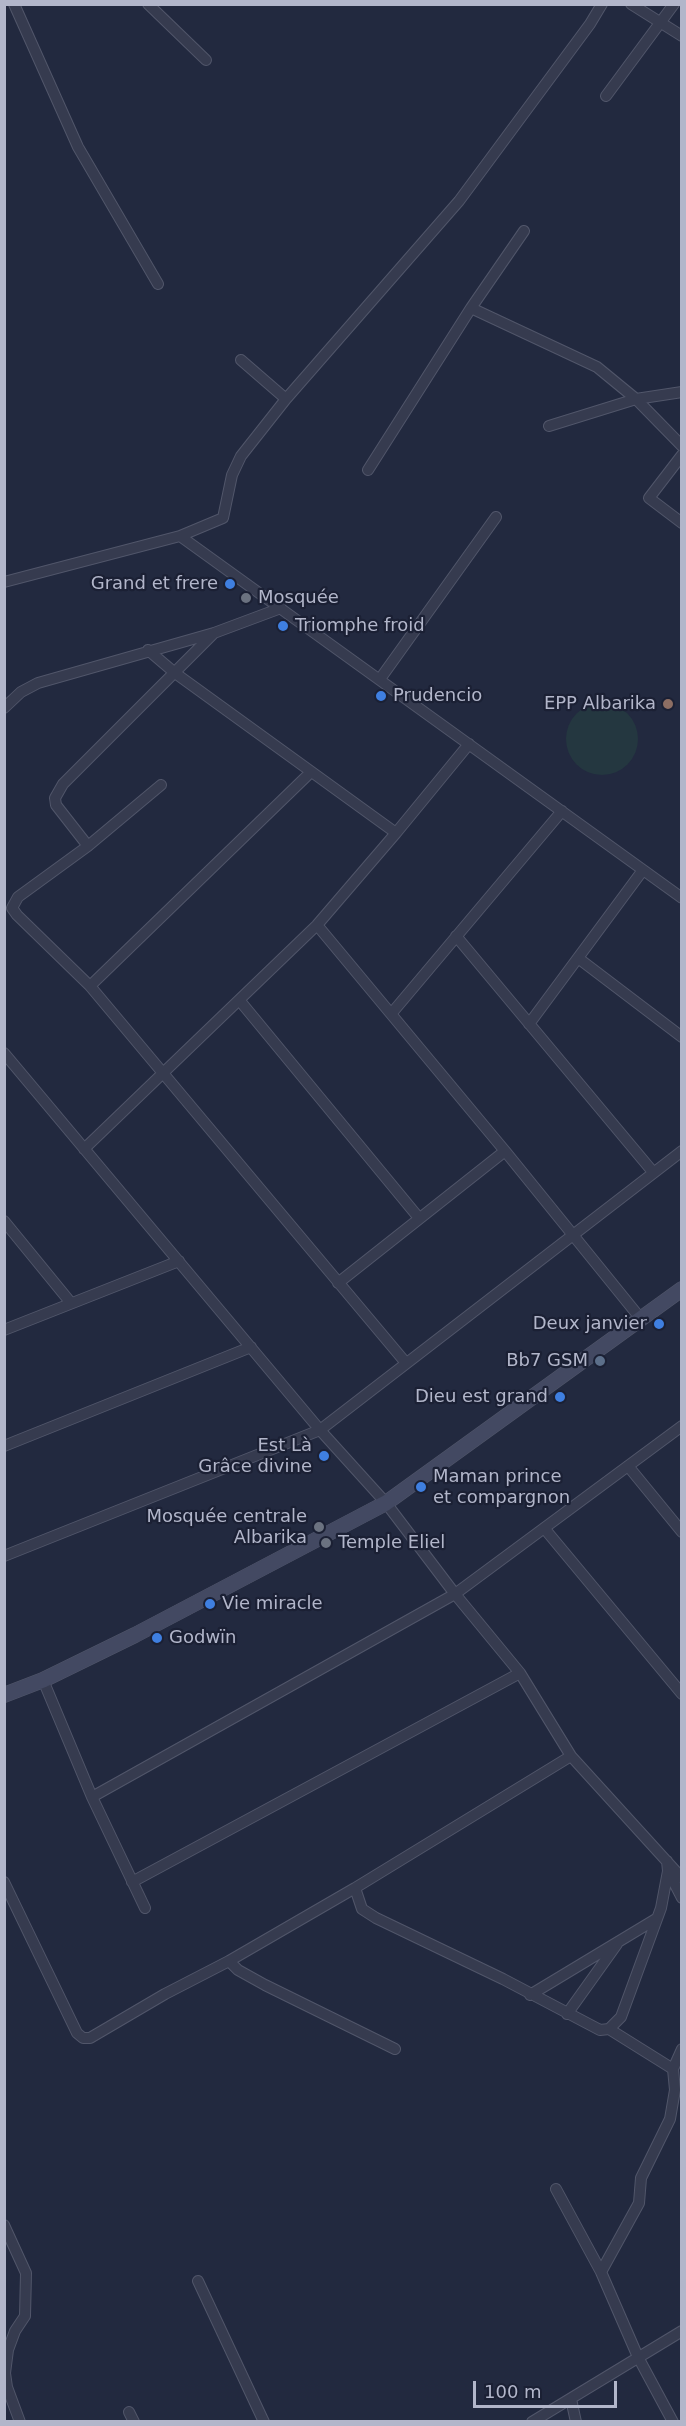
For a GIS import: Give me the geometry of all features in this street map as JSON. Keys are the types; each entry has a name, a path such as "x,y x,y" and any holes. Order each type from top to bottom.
{"street":[{"path":"14,4 78,147 158,284"},
{"path":"148,4 206,60"},
{"path":"4,582 180,536 223,518 236,465 286,399 459,201 590,24 602,4"},
{"path":"630,4 681,36"},
{"path":"606,96 674,4"},
{"path":"368,470 471,308 524,231"},
{"path":"471,308 597,367 636,399 681,446"},
{"path":"241,360 286,399"},
{"path":"549,426 636,399 681,393"},
{"path":"681,455 650,498 681,523"},
{"path":"380,679 496,517"},
{"path":"180,536 681,898"},
{"path":"4,708 21,692 38,683 214,633 281,608"},
{"path":"88,846 56,805 56,798 63,784 214,633"},
{"path":"148,651 396,833"},
{"path":"84,1149 317,925 469,744"},
{"path":"90,986 311,772"},
{"path":"161,785 88,846 18,897 12,908 16,915 90,986 406,1363"},
{"path":"391,1014 562,811"},
{"path":"529,1024 643,870"},
{"path":"317,925 641,1319"},
{"path":"456,936 653,1172"},
{"path":"578,958 681,1037"},
{"path":"240,1001 419,1218"},
{"path":"4,1053 320,1430 386,1503 455,1594 520,1673 571,1756 667,1866 681,1878"},
{"path":"338,1283 505,1151"},
{"path":"4,1556 320,1430 681,1151"},
{"path":"4,1221 71,1303"},
{"path":"4,1330 179,1261"},
{"path":"4,1695 43,1680 135,1635 386,1503 681,1289"},
{"path":"4,1446 251,1347"},
{"path":"92,1797 455,1594 681,1426"},
{"path":"628,1466 681,1532"},
{"path":"544,1528 681,1694"},
{"path":"132,1882 520,1673"},
{"path":"43,1680 92,1797 145,1908"},
{"path":"4,1882 73,2024 83,2038 90,2038 355,1888 571,1756"},
{"path":"530,1995 619,1941 681,1897 667,1866"},
{"path":"609,2029 621,2017 659,1913 667,1866"},
{"path":"355,1888 362,1909 376,1918 600,2030 609,2029 673,2069"},
{"path":"567,2014 619,1941"},
{"path":"229,1961 238,1970 265,1985 395,2049"},
{"path":"601,2272 639,2203 641,2178 670,2119 675,2090 673,2069 681,2049"},
{"path":"556,2189 601,2272 638,2357 673,2421"},
{"path":"4,2225 26,2273 25,2316 15,2331 8,2350 5,2373 7,2387 20,2421"},
{"path":"198,2281 264,2421"},
{"path":"532,2421 681,2331"},
{"path":"571,2399 576,2421"}],"shaded area":[{"path":"602,703 622,709 632,719 638,739 632,759 622,769 602,775 582,769 572,759 566,739 572,719 582,709"}],"place":[{"name":"Grand et frere","path":"230,584"},
{"name":"Mosquée","path":"246,598"},
{"name":"Triomphe froid","path":"283,626"},
{"name":"Prudencio","path":"381,696"},
{"name":"EPP Albarika","path":"668,704"},
{"name":"Deux janvier","path":"659,1324"},
{"name":"Bb7 GSM","path":"600,1361"},
{"name":"Dieu est grand","path":"560,1397"},
{"name":"Est Là Grâce divine","path":"324,1456"},
{"name":"Maman prince et compargnon","path":"421,1487"},
{"name":"Mosquée centrale Albarika","path":"319,1527"},
{"name":"Temple Eliel","path":"326,1543"},
{"name":"Vie miracle","path":"210,1604"},
{"name":"Godwïn","path":"157,1638"}]}
